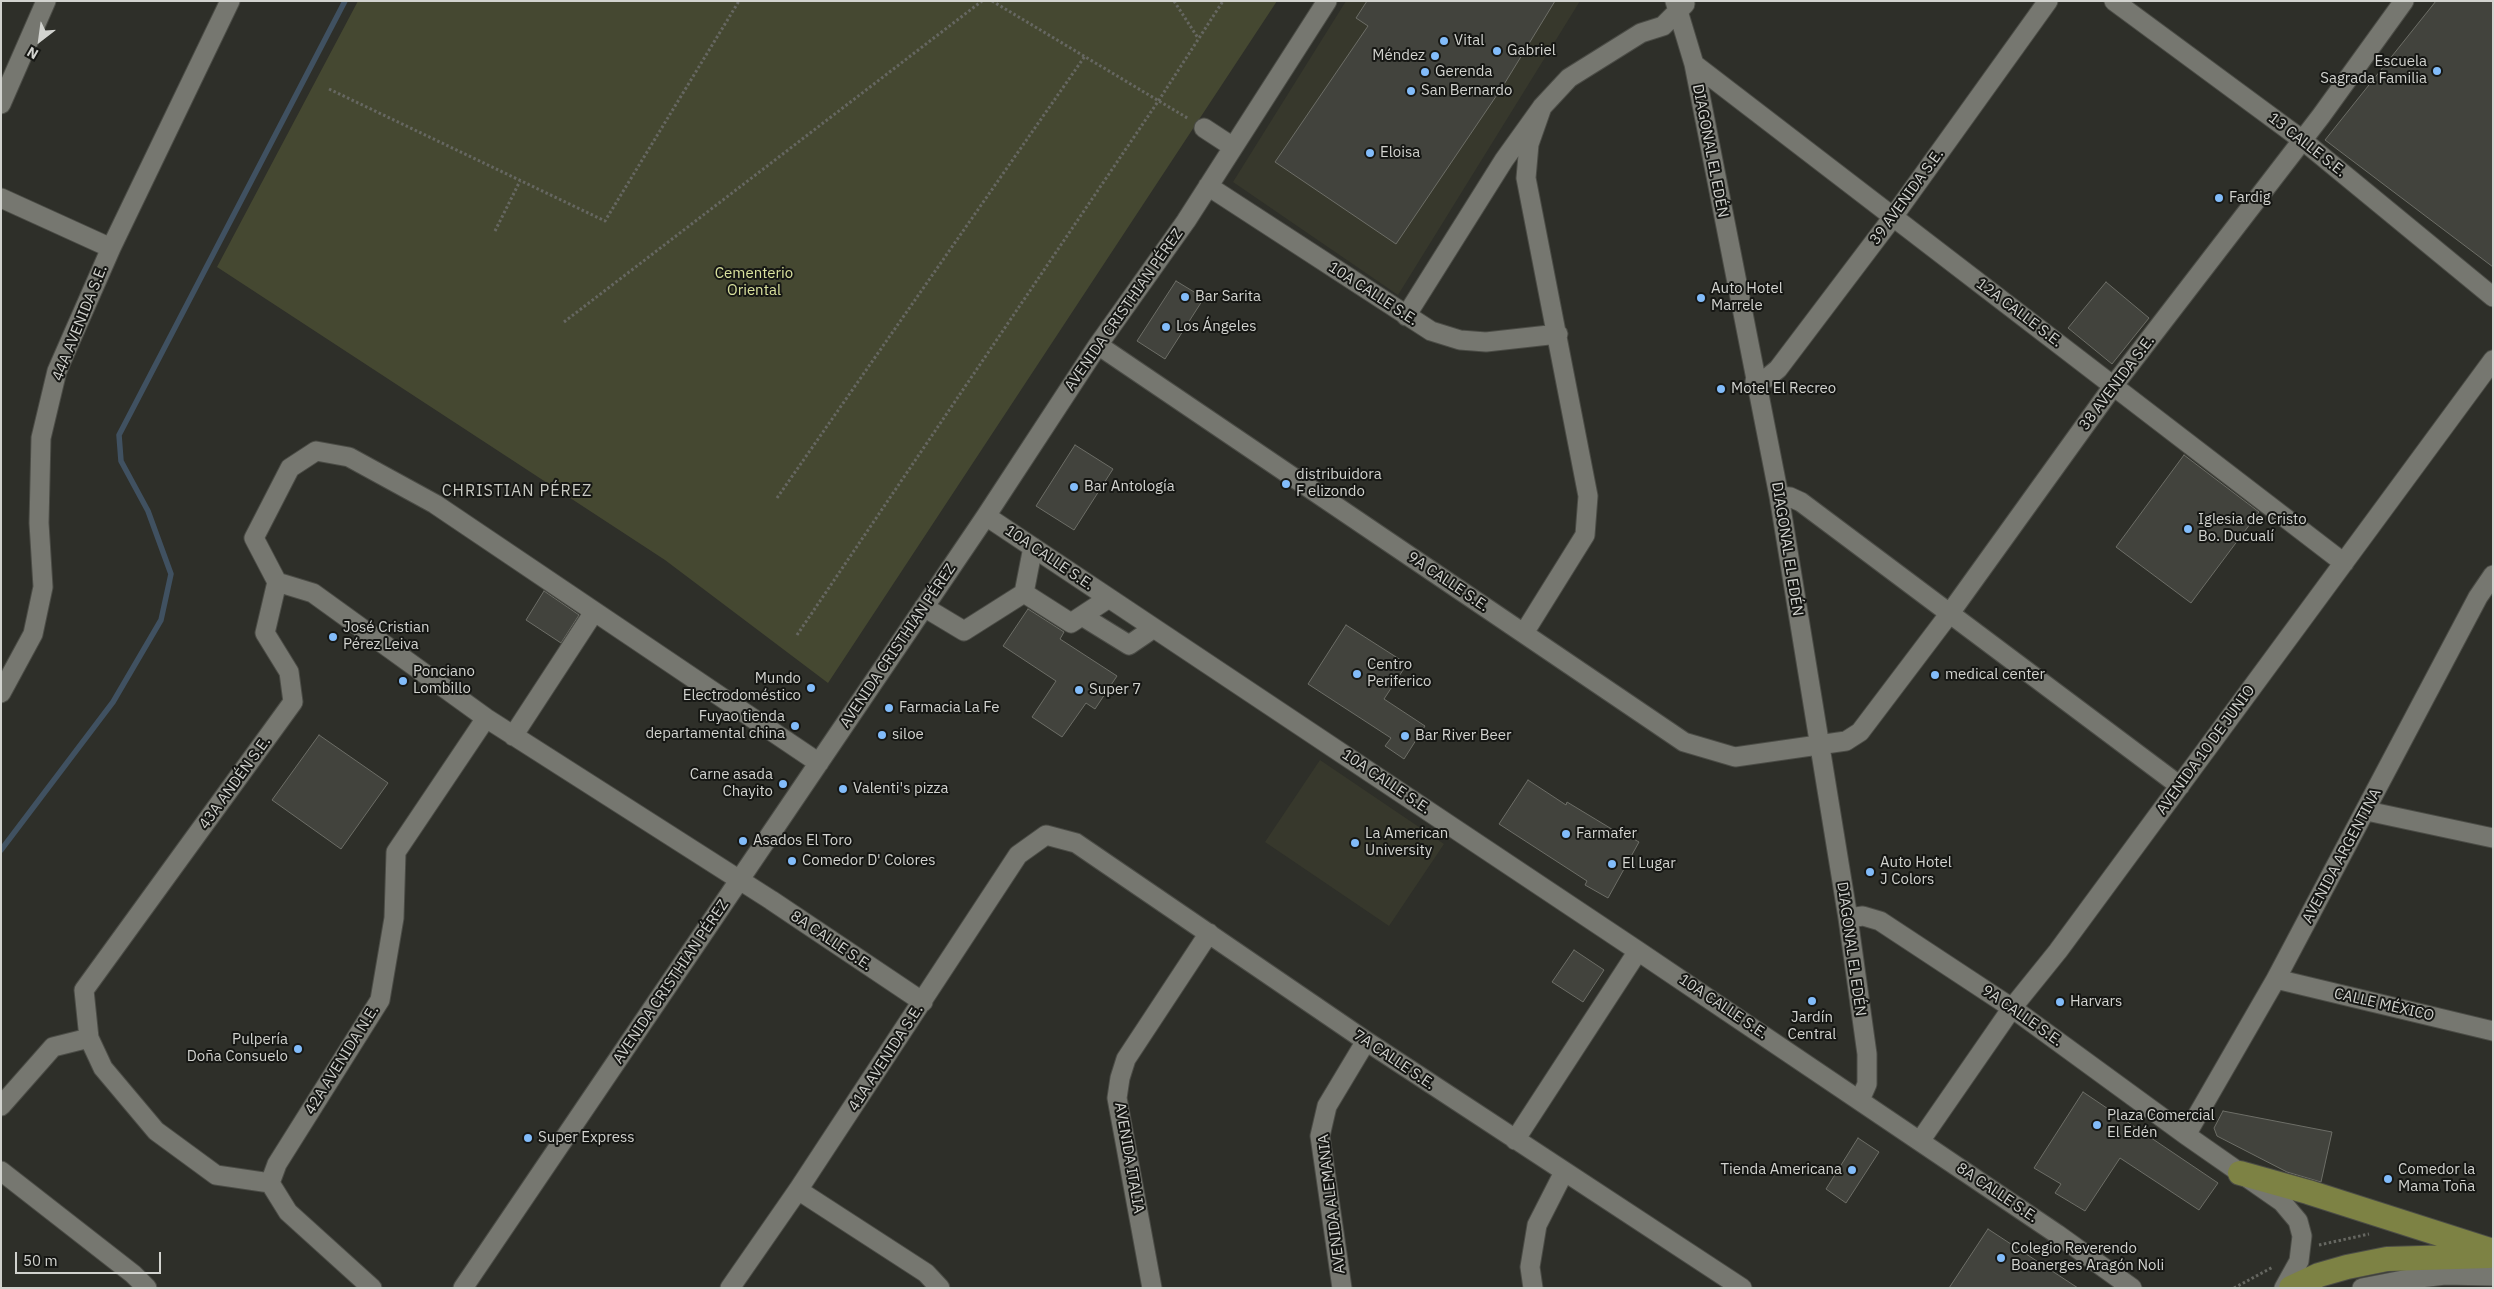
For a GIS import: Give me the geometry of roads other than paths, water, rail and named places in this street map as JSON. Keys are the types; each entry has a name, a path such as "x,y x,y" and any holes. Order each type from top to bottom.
{"main road":[{"path":"2240,1173 2399,1220 2493,1251"},
{"path":"2291,1288 2319,1275 2346,1267 2387,1259 2493,1257"}],"street":[{"path":"1,104 46,1"},
{"name":"44A AVENIDA S.E.","path":"1,693 33,634 43,587 39,523 41,438 55,380 110,248 230,1"},
{"name":"AVENIDA CRISTHIAN PÉREZ","path":"463,1288 986,516 1098,345 1208,186 1328,1"},
{"name":"39 AVENIDA S.E.","path":"1755,382 1767,378 1778,369 1894,217 2048,1"},
{"name":"13 CALLE S.E.","path":"2114,1 2301,139 2493,298"},
{"name":"38 AVENIDA S.E.","path":"1819,746 1846,741 1860,732 1950,613 2114,385 2252,206 2301,139 2321,116 2404,1"},
{"path":"1406,316 1504,160 1542,106 1569,78 1641,33 1663,26 1680,5"},
{"name":"DIAGONAL EL EDÉN","path":"1680,5 1694,64 1755,382 1779,496 1848,918 1868,1068 1867,1084 1860,1100"},
{"name":"12A CALLE S.E.","path":"1694,64 2344,563"},
{"path":"1524,633 1585,535 1588,496 1558,334 1526,178 1530,144 1542,106"},
{"path":"1204,128 1233,147"},
{"name":"10A CALLE S.E.","path":"1208,186 1431,331 1460,340 1486,342 1558,334"},
{"path":"1,198 110,248"},
{"name":"9A CALLE S.E.","path":"1098,345 1684,742 1735,757 1819,746"},
{"name":"AVENIDA 10 DE JUNIO","path":"1920,1140 2012,1008 2058,951 2493,360"},
{"path":"277,582 254,538 290,468 316,451 349,457 435,504 819,763"},
{"path":"1779,496 1790,497 1801,502 2180,786"},
{"name":"10A CALLE S.E.","path":"986,516 1860,1100"},
{"path":"924,607 964,632 1024,593 1033,547"},
{"name":"AVENIDA ARGENTINA","path":"2186,1136 2276,979 2367,811 2478,597 2493,575"},
{"name":"8A CALLE S.E.","path":"277,582 313,593 486,718 740,880 923,1002"},
{"name":"43A ANDÉN S.E.","path":"270,1183 216,1175 156,1131 103,1068 89,1038 84,990 293,702 289,672 265,633 277,582"},
{"path":"1024,593 1071,623 1108,598"},
{"path":"513,736 594,612"},
{"path":"1082,616 1129,645 1154,628"},
{"name":"42A AVENIDA N.E.","path":"270,1183 277,1164 380,1000 394,918 396,852 486,718"},
{"path":"2367,811 2493,838"},
{"name":"7A CALLE S.E.","path":"1046,835 1076,843 1366,1041 1742,1288"},
{"name":"41A AVENIDA S.E.","path":"730,1288 798,1190 1018,855 1046,835"},
{"name":"9A CALLE S.E.","path":"1848,918 1863,916 1880,921 2012,1008 2186,1136 2282,1202 2291,1211 2301,1228 2301,1251 2284,1288"},
{"name":"AVENIDA ITALIA","path":"1152,1288 1117,1098 1120,1078 1126,1059 1209,933"},
{"path":"1515,1140 1638,950"},
{"name":"CALLE MÉXICO","path":"2276,979 2493,1031"},
{"path":"1,1106 53,1047 89,1038"},
{"name":"AVENIDA ALEMANIA","path":"1342,1288 1320,1136 1327,1106 1366,1041"},
{"name":"8A CALLE S.E.","path":"1860,1100 2128,1286"},
{"path":"1,1171 128,1281 147,1288"},
{"path":"1533,1288 1530,1267 1537,1225 1564,1172"},
{"path":"270,1183 288,1212 372,1288"},
{"path":"798,1190 926,1273 940,1288"},
{"path":"2362,1288 2437,1276 2493,1276"}],"waterway":[{"path":"1,850 113,702 161,620 171,574 148,511 121,461 119,435 345,1"}],"place":[{"name":"Vital","path":"1444,41"},
{"name":"Gabriel","path":"1497,51"},
{"name":"Méndez","path":"1435,56"},
{"name":"Escuela Sagrada Familia","path":"2437,71"},
{"name":"Gerenda","path":"1425,72"},
{"name":"San Bernardo","path":"1411,91"},
{"name":"Eloisa","path":"1370,153"},
{"name":"Fardig","path":"2219,198"},
{"name":"Bar Sarita","path":"1185,297"},
{"name":"Auto Hotel Marrele","path":"1701,298"},
{"name":"Los Ángeles","path":"1166,327"},
{"name":"Motel El Recreo","path":"1721,389"},
{"name":"distribuidora F elizondo","path":"1286,484"},
{"name":"Bar Antología","path":"1074,487"},
{"name":"Iglesia de Cristo Bo. Ducualí","path":"2188,529"},
{"name":"José Cristian Pérez Leiva","path":"333,637"},
{"name":"Centro Periferico","path":"1357,674"},
{"name":"medical center","path":"1935,675"},
{"name":"Ponciano Lombillo","path":"403,681"},
{"name":"Mundo Electrodoméstico","path":"811,688"},
{"name":"Super 7","path":"1079,690"},
{"name":"Farmacia La Fe","path":"889,708"},
{"name":"Fuyao tienda departamental china","path":"795,726"},
{"name":"siloe","path":"882,735"},
{"name":"Bar River Beer","path":"1405,736"},
{"name":"Carne asada Chayito","path":"783,784"},
{"name":"Valenti's pizza","path":"843,789"},
{"name":"Farmafer","path":"1566,834"},
{"name":"Asados El Toro","path":"743,841"},
{"name":"La American University","path":"1355,843"},
{"name":"Comedor D' Colores","path":"792,861"},
{"name":"El Lugar","path":"1612,864"},
{"name":"Auto Hotel J Colors","path":"1870,872"},
{"name":"Jardín Central","path":"1812,1001"},
{"name":"Harvars","path":"2060,1002"},
{"name":"Pulpería Doña Consuelo","path":"298,1049"},
{"name":"Plaza Comercial El Edén","path":"2097,1125"},
{"name":"Super Express","path":"528,1138"},
{"name":"Tienda Americana","path":"1852,1170"},
{"name":"Comedor la Mama Toña","path":"2388,1179"},
{"name":"Colegio Reverendo Boanerges Aragón Noli","path":"2001,1258"}],"district":[{"name":"CHRISTIAN PÉREZ","path":"517,491"}],"park label":[{"name":"Cementerio Oriental","path":"754,282"}]}
